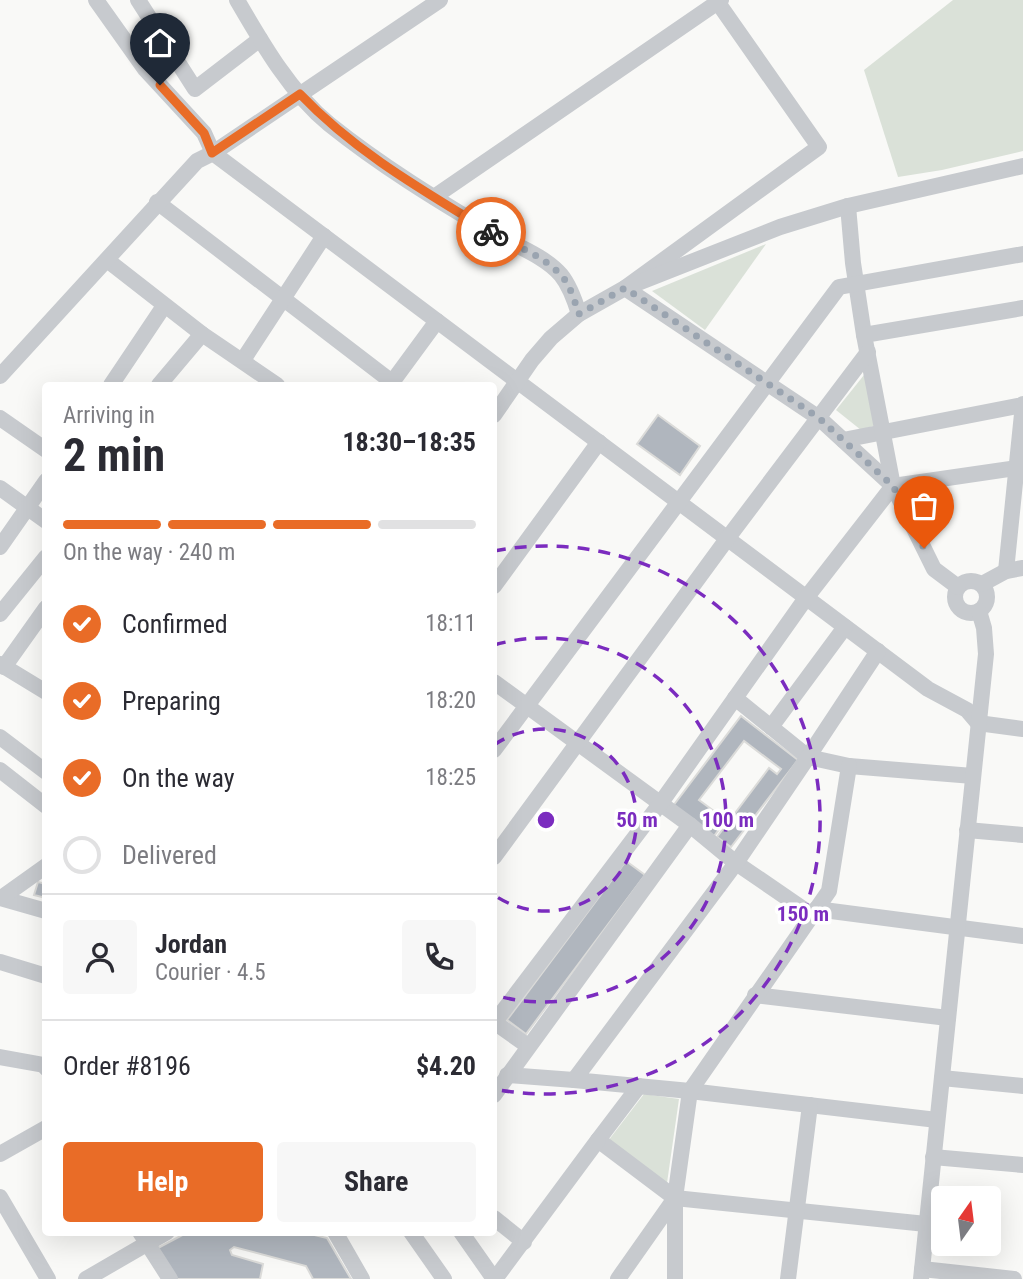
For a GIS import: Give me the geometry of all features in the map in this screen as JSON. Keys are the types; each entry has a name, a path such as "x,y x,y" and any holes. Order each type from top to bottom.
{"street":[{"path":"96,0 145,69 204,133 212,153 928,689 967,710 978,723 1023,729"},
{"path":"138,0 195,89 260,40"},
{"path":"237,0 260,40 300,94 326,122 434,197 561,274 579,314"},
{"path":"0,376 197,161 440,0"},
{"path":"434,197 718,1 819,147 625,288 579,314 551,338 532,360 497,411"},
{"path":"625,288 780,227 848,206 1023,166"},
{"path":"157,202 388,382"},
{"path":"848,206 864,335 893,486 934,569 957,587"},
{"path":"243,360 324,236"},
{"path":"497,746 839,286 1023,254"},
{"path":"107,260 202,334 273,382"},
{"path":"625,288 819,418 893,486"},
{"path":"113,382 164,306"},
{"path":"864,335 1023,309"},
{"path":"392,382 437,321"},
{"path":"162,382 202,334"},
{"path":"497,853 868,352"},
{"path":"843,440 1023,405 1020,468 1006,571"},
{"path":"0,418 42,447"},
{"path":"497,582 599,442"},
{"path":"497,1018 660,804 806,598 893,486 1020,468"},
{"path":"0,547 42,487"},
{"path":"0,488 42,518"},
{"path":"0,614 42,562"},
{"path":"982,584 1006,571 1023,568"},
{"path":"972,580 982,584 988,599 986,604 979,611 968,613 959,608 955,598 957,587 972,580"},
{"path":"979,611 984,628 986,654 921,1274 1014,1279"},
{"path":"42,613 2,665 42,690"},
{"path":"771,727 845,627"},
{"path":"574,1080 736,863 878,652"},
{"path":"497,684 690,825 736,863 814,912 1023,936"},
{"path":"735,698 808,757 849,766 973,776"},
{"path":"0,737 42,769"},
{"path":"675,1279 675,1198 690,1091 829,891 849,766"},
{"path":"0,770 42,803"},
{"path":"497,1092 690,825"},
{"path":"967,830 1023,835"},
{"path":"1,898 42,869"},
{"path":"1,898 42,910"},
{"path":"0,962 42,975"},
{"path":"755,995 948,1018"},
{"path":"497,1024 528,1046"},
{"path":"0,1057 42,1065"},
{"path":"508,1075 690,1091 937,1120"},
{"path":"942,1078 1023,1086"},
{"path":"464,1236 494,1279 639,1086"},
{"path":"788,1279 810,1105"},
{"path":"0,1154 42,1130"},
{"path":"598,1140 675,1198 926,1224"},
{"path":"933,1157 1023,1165"},
{"path":"0,1197 7,1225 48,1279"},
{"path":"618,1279 675,1198"},
{"path":"497,1220 524,1242"},
{"path":"344,1236 362,1279"},
{"path":"411,1236 437,1277"},
{"path":"86,1279 144,1238 170,1279"}],"shaded area":[{"path":"953,0 1023,0 1023,151 942,170 898,177 864,70"},
{"path":"766,244 705,330 652,291"},
{"path":"864,375 876,425 861,430 836,410"},
{"path":"644,1094 679,1099 667,1183 608,1141"}],"building":[{"path":"658,415 700,446 680,475 637,444"},
{"path":"741,716 798,760 731,847 717,837 769,768 777,774 781,769 744,741 699,800 726,820 714,836 673,806"},
{"path":"626,861 645,875 526,1034 507,1020"},
{"path":"38,882 42,883 42,897 34,895"},
{"path":"180,1236 319,1236 327,1238 351,1279 313,1279 306,1266 234,1247 230,1250 232,1255 263,1264 260,1279 175,1279 156,1249"}],"way so far":[{"path":"491,232 561,274 579,314 625,288 819,418 893,486 924,548"}],"route":[{"path":"160,85 204,133 212,153 300,94 326,122 367,153 491,232"}]}
